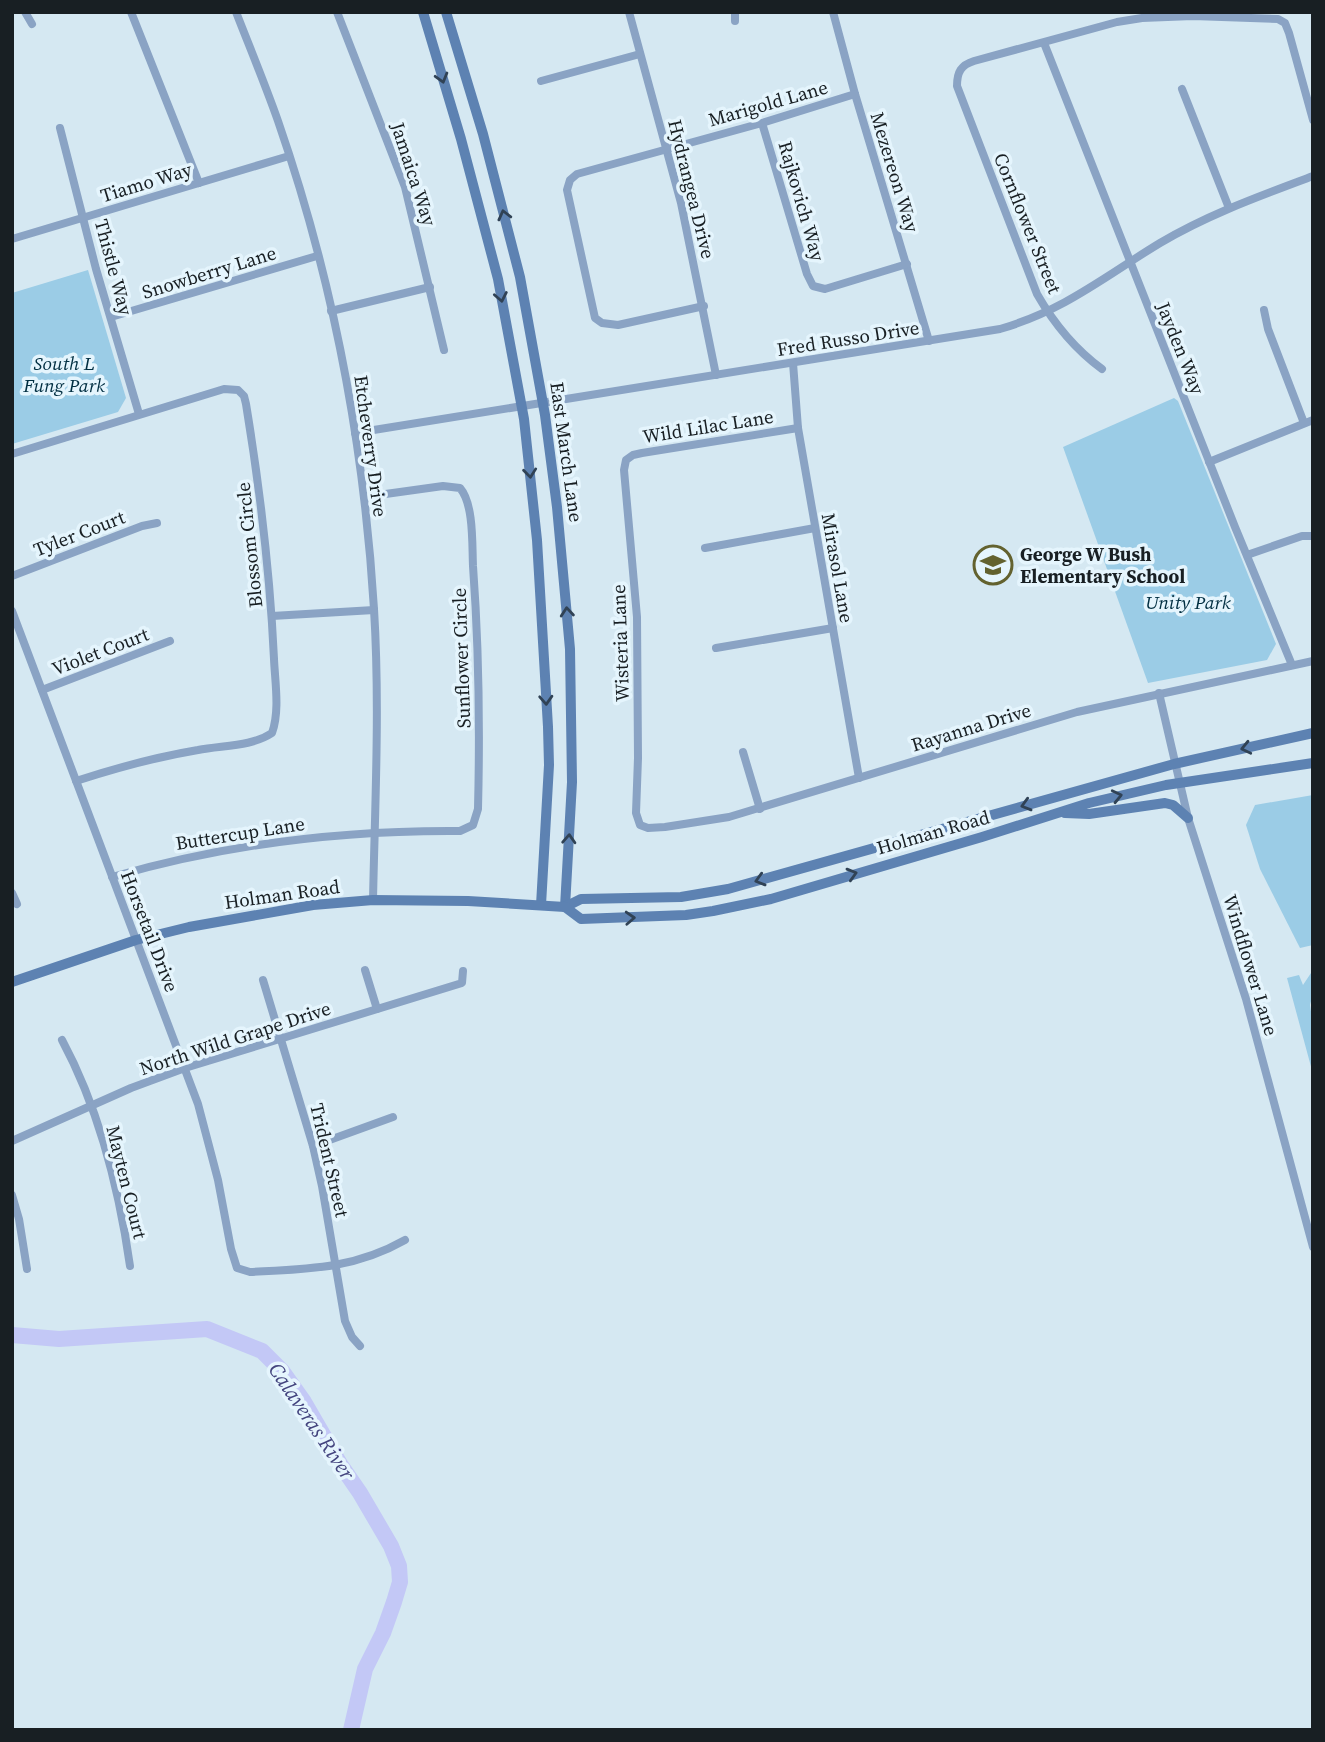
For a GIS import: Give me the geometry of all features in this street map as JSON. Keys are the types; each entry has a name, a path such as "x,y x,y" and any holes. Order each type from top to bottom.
{"main road":[{"name":"East March Lane","path":"423,12 498,279 522,405 537,540 548,727 549,765 541,905"},
{"name":"East March Lane","path":"446,12 483,134 514,253 543,402 557,507 570,649 572,782 565,907"},
{"name":"Holman Road","path":"12,982 136,940 224,919 277,910 373,900 431,900 565,907 581,899 681,897 728,888 1174,764 1313,733"},
{"name":"Holman Road","path":"565,907 581,919 686,915 713,911 771,898 1089,803 1178,783 1313,763"},
{"path":"1055,813 1089,814 1165,803 1173,805 1188,818"}],"street":[{"path":"25,12 32,24"},
{"path":"131,12 199,183"},
{"name":"Etcheverry Drive","path":"236,12 289,156 331,311 355,433 364,497 374,610 377,713 373,900"},
{"name":"Jamaica Way","path":"337,12 405,187 444,350"},
{"name":"Hydrangea Drive","path":"629,12 681,202 716,375"},
{"name":"Mezereon Way","path":"833,12 929,341"},
{"path":"1044,43 1090,29 1142,18 1194,16 1278,19 1285,23 1313,120"},
{"name":"Cornflower Street","path":"1044,43 965,64 958,72 957,86 1037,294 1048,313 1083,354 1102,369"},
{"name":"Jayden Way","path":"1044,43 1209,462 1292,664"},
{"path":"541,81 640,54"},
{"path":"1182,89 1229,208"},
{"name":"Marigold Lane","path":"704,306 618,325 602,323 595,318 567,190 570,180 577,174 762,123 855,94"},
{"name":"Rajkovich Way","path":"762,123 807,274 813,286 825,289 907,264"},
{"name":"Thistle Way","path":"60,128 96,269 139,414"},
{"name":"Tiamo Way","path":"12,239 289,156"},
{"name":"Fred Russo Drive","path":"355,433 1000,329 1048,313 1091,289 1159,244 1229,208 1313,176"},
{"name":"Snowberry Lane","path":"111,317 317,256"},
{"path":"331,311 430,287"},
{"path":"1264,310 1268,329 1304,423"},
{"name":"Mirasol Lane","path":"793,363 798,428 859,778"},
{"name":"Blossom Circle","path":"12,454 224,389 238,390 244,396 261,499 272,616 275,693 272,733 256,741 156,759 76,781"},
{"path":"1209,462 1313,420"},
{"name":"Wild Lilac Lane","path":"626,460 642,453 798,428"},
{"name":"Wisteria Lane","path":"626,460 624,470 637,617 636,813 640,825"},
{"name":"Sunflower Circle","path":"364,497 443,486 460,488 465,494 471,535 480,691 478,810 473,825 460,831 374,832"},
{"name":"Tyler Court","path":"12,576 142,526 157,523"},
{"path":"705,548 815,528"},
{"path":"1247,555 1302,536 1313,536"},
{"path":"272,616 374,610"},
{"name":"Horsetail Drive","path":"12,611 185,1068 209,1141 237,1268 250,1272 335,1267"},
{"path":"716,648 832,628"},
{"name":"Violet Court","path":"42,690 170,641"},
{"name":"Rayanna Drive","path":"640,825 648,828 699,823 760,809 1077,712 1313,661"},
{"name":"Windflower Lane","path":"1159,693 1178,783 1246,999 1313,1247"},
{"path":"743,752 760,809"},
{"name":"Buttercup Lane","path":"112,877 188,856 225,849 335,834 374,832"},
{"path":"12,893 17,904"},
{"path":"365,970 377,1009"},
{"name":"North Wild Grape Drive","path":"12,1141 185,1068 462,983 463,971"},
{"name":"Trident Street","path":"263,980 313,1146 345,1321 352,1337 360,1346"},
{"name":"Mayten Court","path":"62,1040 92,1106 104,1144 122,1217 130,1266"},
{"path":"313,1146 393,1117"},
{"path":"12,1195 27,1269"},
{"path":"335,1267 376,1255 405,1240"}],"green space":[{"name":"South L Fung Park","path":"88,270 126,398 118,412 12,444 12,293"},
{"name":"Unity Park","path":"1174,398 1178,401 1276,644 1267,660 1148,683 1063,447"},
{"path":"1313,795 1313,945 1300,948 1260,869 1246,825 1255,805"},
{"path":"1313,970 1310,1005 1313,1025 1313,1074 1287,978 1299,975 1303,985"}],"waterway":[{"name":"Calaveras River","path":"12,1335 59,1339 207,1329 262,1351 282,1371 360,1493 391,1546 399,1566 400,1582 383,1633 365,1669 351,1730"}],"place":[{"name":"George W Bush Elementary School","path":"993,565"}]}
